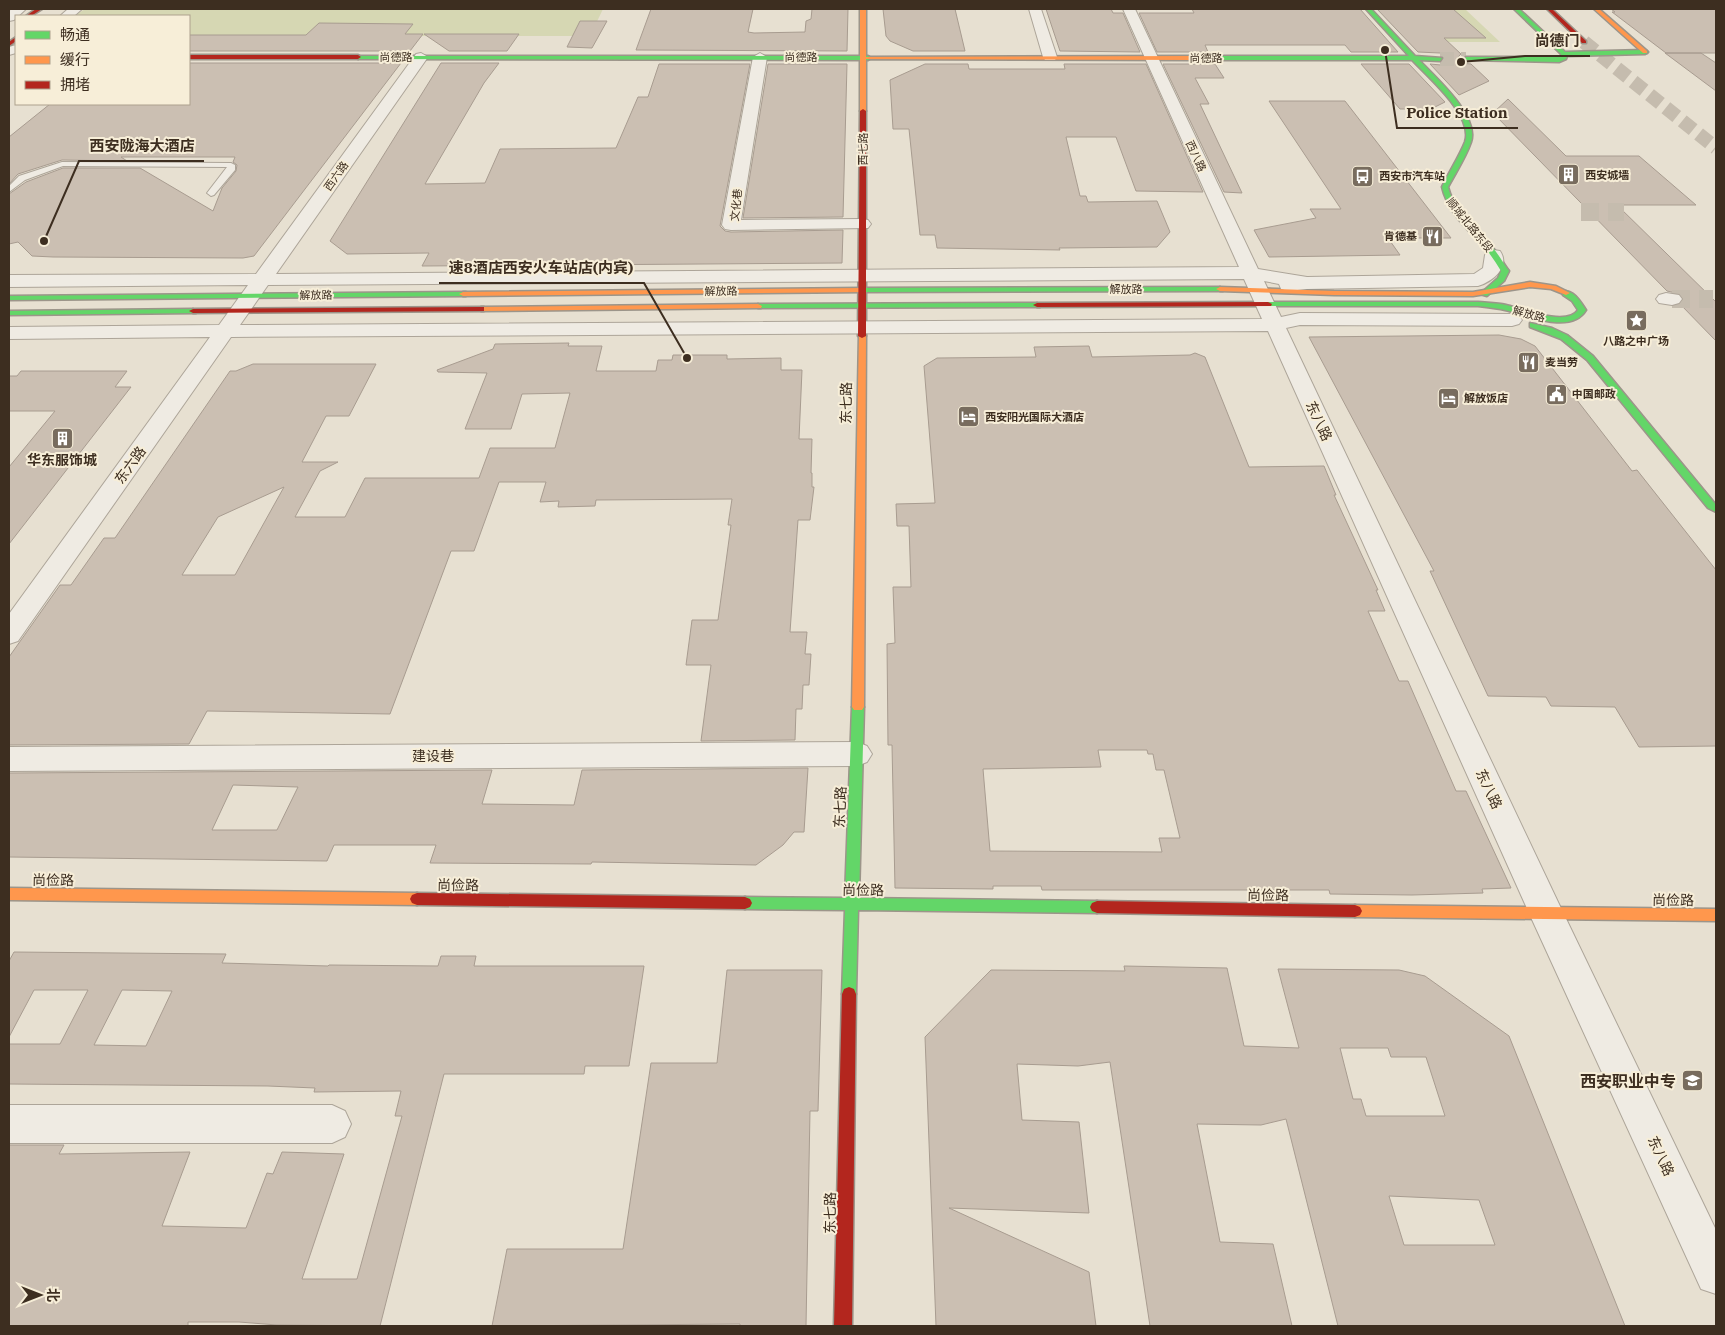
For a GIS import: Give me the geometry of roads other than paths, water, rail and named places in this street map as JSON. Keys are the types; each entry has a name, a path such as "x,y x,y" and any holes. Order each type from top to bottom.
{"street":[{"path":"9,16 20,9"},
{"path":"60,12 76,9"},
{"name":"西七路","path":"862,282 863,9"},
{"path":"1035,9 1050,57"},
{"name":"西八路","path":"1129,9 1269,302"},
{"name":"顺城北路东段","path":"1368,9 1454,101 1467,122 1469,140 1445,187 1445,194 1451,205 1494,255 1504,271 1498,282"},
{"path":"1516,9 1564,54 1645,52 1596,9"},
{"path":"1550,9 1588,38 1565,9"},
{"path":"1466,59 1559,60 1564,58 1564,54"},
{"name":"尚德路","path":"190,57 1152,57 1440,59"},
{"name":"西六路","path":"252,295 421,57"},
{"name":"文化巷","path":"760,57 732,225 862,224"},
{"path":"1449,118 1454,101"},
{"path":"1454,143 1460,160"},
{"path":"1481,287 1495,265 1494,255"},
{"path":"9,281 252,295 862,282 1269,302 1512,320 1541,326 1558,333 1575,344 1590,358 1711,506 1716,509"},
{"name":"东七路","path":"843,1326 850,905 857,754 862,282"},
{"path":"9,333 862,326 1269,302 1307,283 1481,287 1498,282 1522,284"},
{"name":"解放路","path":"9,298 252,295 862,305 1269,302 1493,305 1552,320 1572,319 1579,315 1582,310 1575,298 1562,291 1544,285 1522,284 1311,294 1269,302"},
{"name":"解放路","path":"9,314 252,295"},
{"name":"东六路","path":"9,634 252,295"},
{"name":"东八路","path":"1269,302 1546,914 1716,1274"},
{"name":"建设巷","path":"9,758 857,754"},
{"name":"尚俭路","path":"9,894 1716,915"},
{"path":"9,1124 332,1124"}],"lane":[{"path":"1509,9 1534,26"},
{"path":"9,190 22,178 62,164 231,165 230,170 211,193"}],"tunnel":[{"path":"1584,42 1716,148"},
{"path":"1440,59 1466,59"},
{"path":"1581,212 1624,212"},
{"path":"1672,299 1713,299"}],"place":[{"name":"Police Station","path":"1385,50"},
{"name":"尚德门","path":"1461,62"},
{"name":"西安城墙","path":"1569,175"},
{"name":"西安市汽车站","path":"1363,176"},
{"name":"肯德基","path":"1433,236"},
{"name":"西安陇海大酒店","path":"44,241"},
{"name":"八路之中广场","path":"1636,320"},
{"name":"速8酒店西安火车站店(内宾)","path":"687,358"},
{"name":"麦当劳","path":"1529,362"},
{"name":"中国邮政","path":"1556,394"},
{"name":"解放饭店","path":"1448,398"},
{"name":"西安阳光国际大酒店","path":"969,417"},
{"name":"华东服饰城","path":"62,438"},
{"name":"西安职业中专","path":"1692,1081"}]}
